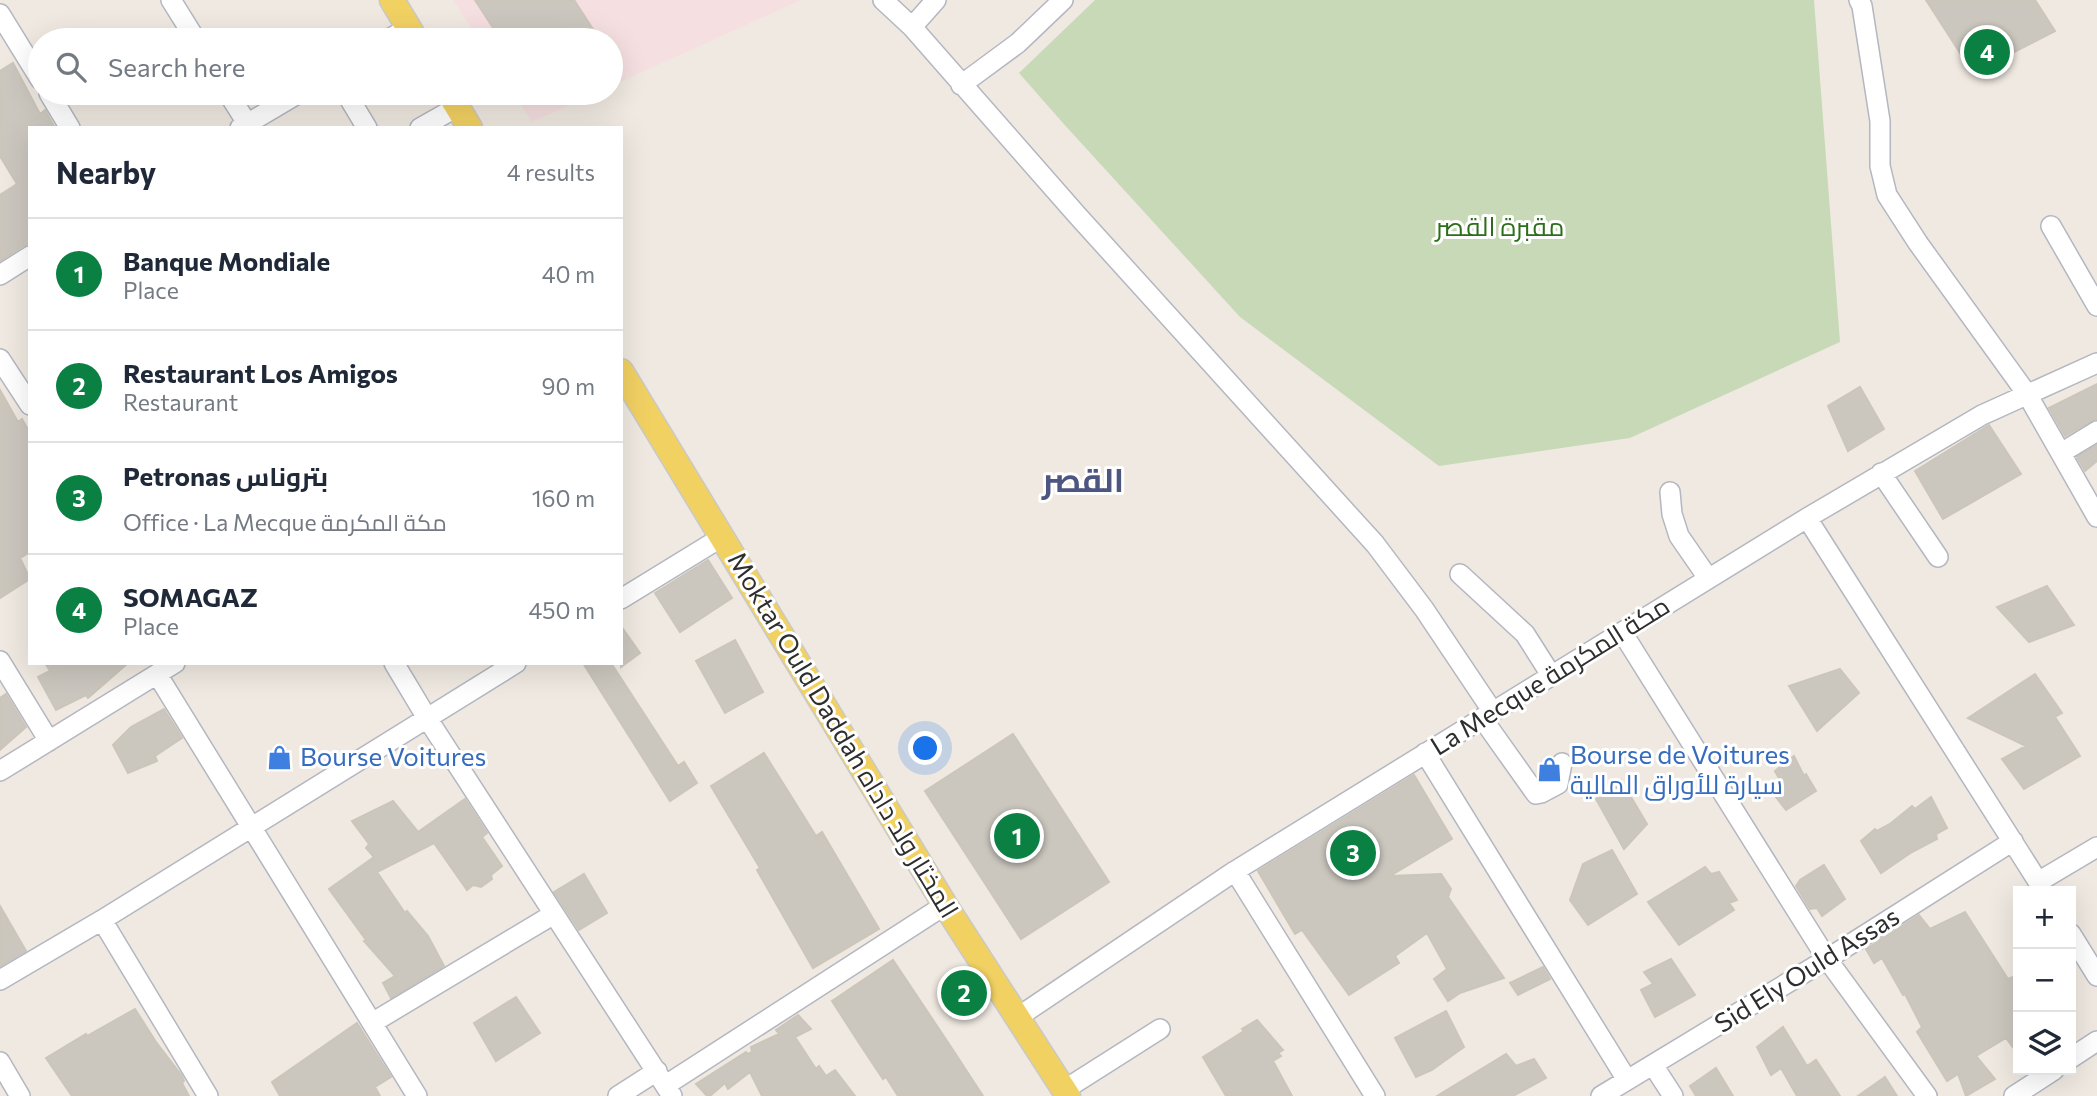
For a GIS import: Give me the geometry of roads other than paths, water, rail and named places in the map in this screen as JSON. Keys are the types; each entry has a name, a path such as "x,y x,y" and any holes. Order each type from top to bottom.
{"main road":[{"path":"392,0 401,28"},
{"name":"Moktar Ould Daddah المختار ولد داداه","path":"624,382 722,537 945,905 1066,1093"}],"street":[{"path":"171,0 188,28"},
{"path":"883,0 912,27 961,85 1375,544 1424,609 1536,794 1558,785 1562,763"},
{"path":"912,27 936,0"},
{"path":"961,85 1024,38 1063,0"},
{"path":"1859,0 1880,121 1880,166 1887,195 1918,243 2027,394 2097,516"},
{"path":"0,14 28,60"},
{"path":"56,105 68,126"},
{"path":"235,105 246,126 280,105"},
{"path":"353,105 366,126"},
{"path":"424,126 459,109"},
{"path":"2051,226 2097,306"},
{"path":"0,275 28,257"},
{"path":"0,359 28,402"},
{"name":"La Mecque مكة المكرمة","path":"1018,1017 1236,871 1881,473 1982,415 2097,363"},
{"path":"2061,453 2097,431"},
{"path":"1881,473 1938,557"},
{"path":"1670,492 1672,514 1679,536 1708,579"},
{"path":"1807,518 2041,886 2097,847"},
{"path":"623,598 722,537"},
{"path":"1460,574 1525,634 1551,675"},
{"path":"1622,632 1826,959 1927,1096"},
{"path":"0,661 49,741"},
{"path":"0,771 171,665"},
{"path":"395,665 665,1084"},
{"path":"0,980 102,920 513,665"},
{"path":"157,674 417,1096"},
{"path":"1425,753 1627,1080"},
{"name":"Sid Ely Ould Assas","path":"1601,1096 1826,959 2012,841"},
{"path":"1236,871 1375,1096"},
{"path":"618,1096 665,1084 945,905"},
{"path":"372,1023 554,914"},
{"path":"102,920 208,1096"},
{"path":"2076,942 2097,976"},
{"path":"1066,1093 1160,1029"},
{"path":"2076,1055 2097,1041"},
{"path":"0,1062 20,1096"},
{"path":"1653,1065 1673,1096"},
{"path":"2014,1096 2046,1075"}],"place":[{"name":"SOMAGAZ","path":"1987,52"},
{"name":"Bourse Voitures","path":"280,757"},
{"name":"Bourse de Voitures سيارة للأوراق المالية","path":"1550,770"},
{"name":"Banque Mondiale","path":"1017,836"},
{"name":"Petronas بتروناس","path":"1353,853"},
{"name":"Restaurant Los Amigos","path":"964,993"}],"district":[{"name":"القصر","path":"1083,480"}],"park label":[{"name":"مقبرة القصر","path":"1500,227"}]}
